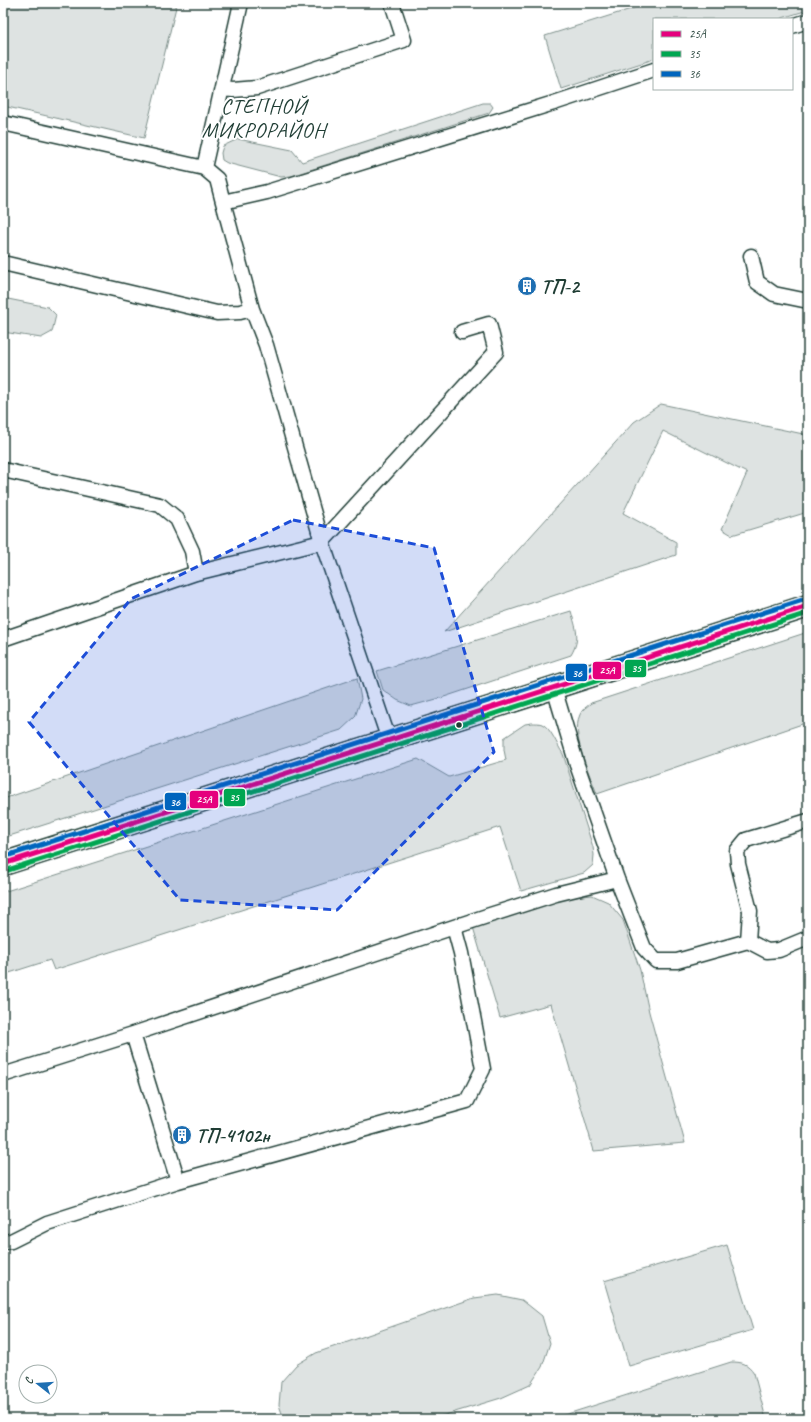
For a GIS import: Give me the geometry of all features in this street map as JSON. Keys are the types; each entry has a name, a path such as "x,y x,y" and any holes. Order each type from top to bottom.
{"main road":[{"path":"3,864 808,606"}],"lane":[{"path":"204,168 241,3"},
{"path":"222,89 233,90 257,88 404,40 392,3"},
{"path":"793,26 808,21"},
{"path":"223,202 274,189 557,102 653,70"},
{"path":"3,123 204,168 217,179 252,309 266,345 322,542 388,740"},
{"path":"751,256 757,282 774,294 808,301"},
{"path":"3,263 217,313 240,312 252,309"},
{"path":"3,639 196,573 322,542 496,352 489,324 462,332"},
{"path":"3,470 160,505 177,518 192,551 196,573"},
{"path":"554,688 577,765 617,879 644,948 656,961 677,961 748,941 767,951 779,950 808,938"},
{"path":"748,941 750,912 738,864 737,850 746,840 808,821"},
{"path":"3,1076 490,914 556,894 617,879"},
{"path":"3,1242 11,1241 47,1223 178,1181 467,1101 483,1069 461,953 454,927"},
{"path":"133,1034 178,1181"}],"highlighted area":[{"path":"293,520 434,548 494,752 337,910 180,900 29,722 131,599"}],"shaded area":[{"path":"3,3 177,3 144,138 3,106"},
{"path":"650,3 808,3 808,10 782,18 653,18 653,59 561,89 545,36"},
{"path":"483,103 490,103 493,107 489,113 291,176 281,177 227,163 222,160 221,153 223,146 238,139 292,150 302,162"},
{"path":"3,298 48,307 56,315 52,332 41,338 3,332"},
{"path":"661,404 808,435 808,512 732,535 722,529 747,473 663,431 623,513 676,542 676,555 444,632 634,422"},
{"path":"571,611 577,638 571,655 444,697 411,706 397,700 383,690 377,671"},
{"path":"808,632 808,722 597,794 585,764 577,730 578,719 582,711 591,703"},
{"path":"357,678 361,699 355,717 341,730 3,838 3,799"},
{"path":"525,724 541,724 548,729 563,754 593,847 593,865 584,873 521,891 500,827 54,970 50,960 3,975 3,892 418,759 449,777 506,760 504,738"},
{"path":"592,895 608,902 623,920 640,970 649,1012 685,1143 594,1151 551,1004 500,1018 473,927 566,898"},
{"path":"727,1245 753,1330 629,1366 604,1281"},
{"path":"498,1295 522,1300 542,1316 550,1343 542,1367 530,1385 501,1398 432,1419 284,1419 279,1405 281,1382 296,1365 316,1353 474,1298"},
{"path":"731,1362 744,1364 754,1373 766,1419 559,1419 561,1416"}],"transit line":[{"name":"36","path":"3,857 806,599"},
{"name":"25А","path":"3,864 808,606"},
{"name":"35","path":"5,871 808,613"}],"place":[{"name":"ТП-2","path":"527,286"},
{"name":"ТП-4102н","path":"182,1135"}],"district":[{"name":"СТЕПНОЙ МИКРОРАЙОН","path":"264,118"}]}
